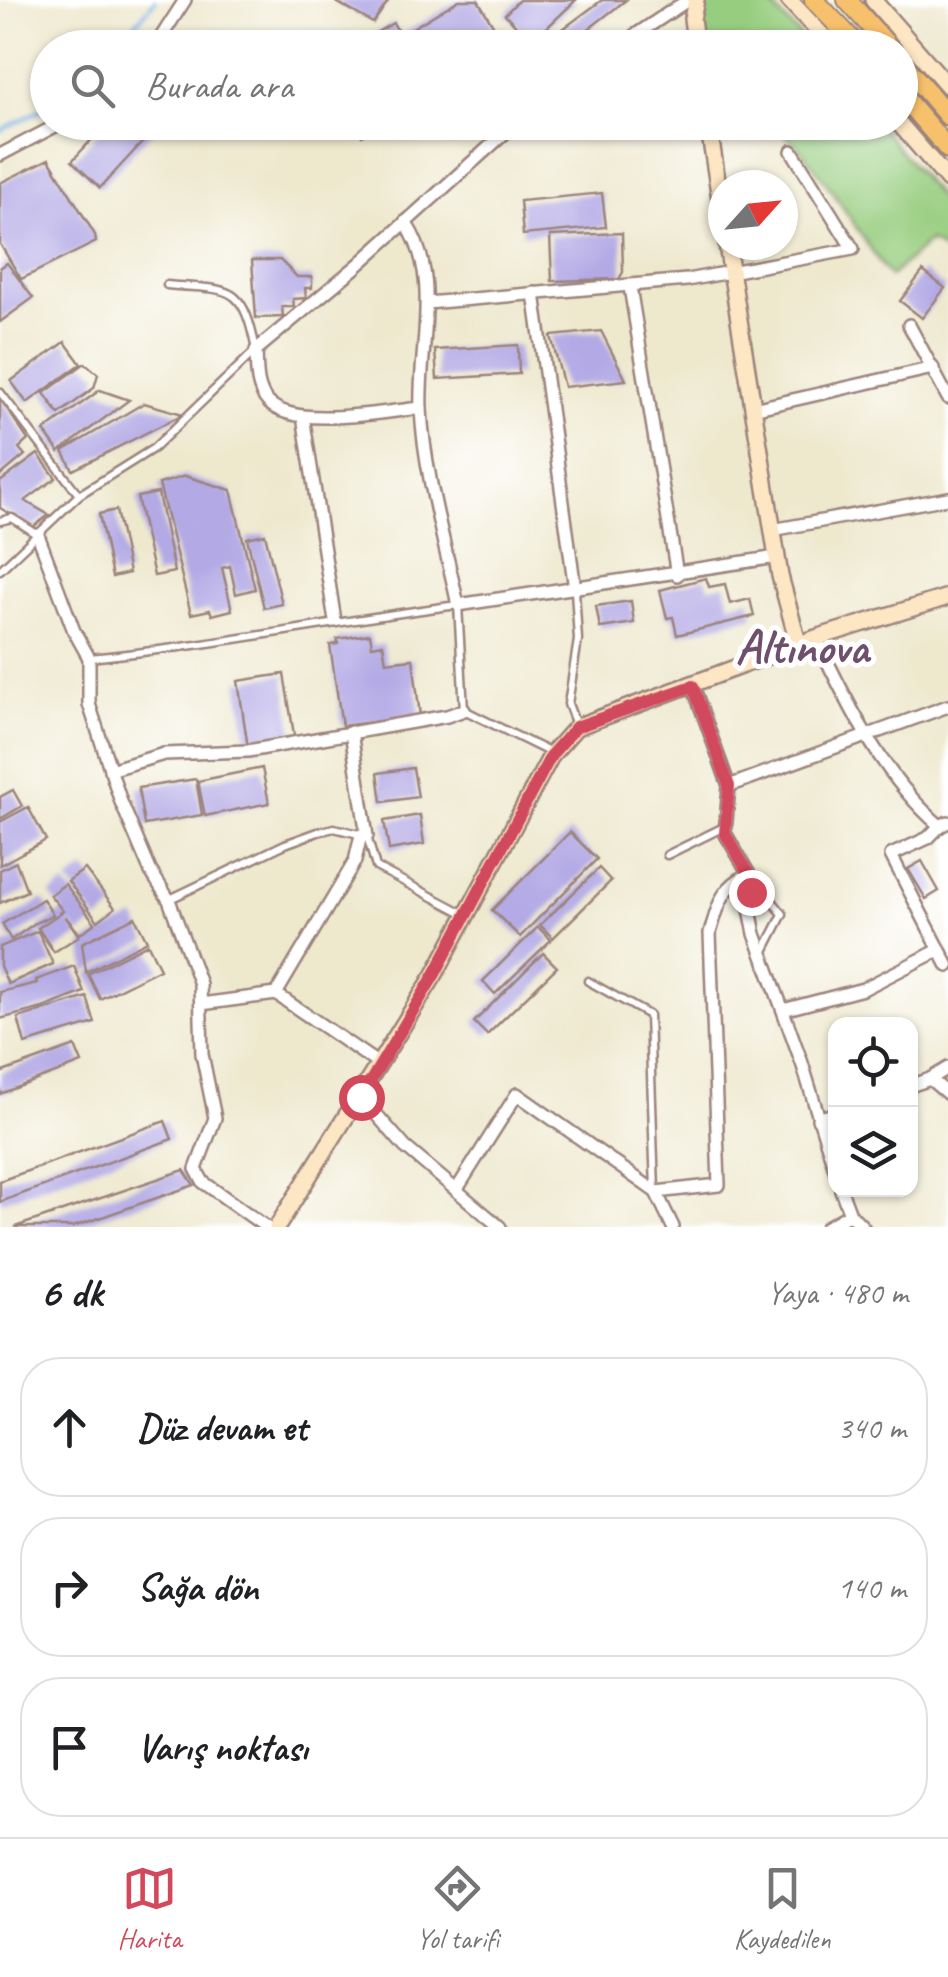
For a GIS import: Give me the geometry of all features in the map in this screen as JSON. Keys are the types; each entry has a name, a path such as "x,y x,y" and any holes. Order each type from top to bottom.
{"main road":[{"path":"814,0 844,30"},
{"path":"847,0 874,30"},
{"path":"918,81 948,116"},
{"path":"918,114 948,150"}],"street":[{"path":"166,30 185,0"},
{"path":"643,30 688,0"},
{"path":"693,30 696,0"},
{"path":"788,0 817,30"},
{"path":"871,1 897,30"},
{"path":"833,18 834,30"},
{"path":"918,53 948,86"},
{"path":"0,156 30,140"},
{"path":"421,408 303,416 284,413 267,401 258,382 256,350 358,266 497,140"},
{"path":"711,140 716,170"},
{"path":"914,140 948,180"},
{"path":"427,303 732,274 853,250 792,151"},
{"path":"405,222 418,251 427,303 421,408 458,605 777,558"},
{"path":"730,260 777,558 799,646"},
{"path":"630,286 677,574"},
{"path":"534,293 575,589"},
{"path":"909,325 948,398"},
{"path":"754,409 933,368"},
{"path":"303,416 336,621"},
{"path":"772,530 948,498"},
{"path":"38,535 74,631 89,658 90,704 110,770 150,870 169,900 200,984 202,1054 215,1118 196,1169 203,1182 266,1227"},
{"path":"277,1227 380,1066 467,916 552,754 576,727 816,638 948,596"},
{"path":"816,638 866,734 921,810 944,824 928,838 891,855 948,966"},
{"path":"693,686 729,786 724,826 751,879 750,908 762,954 828,1149"},
{"path":"729,786 948,706"},
{"path":"110,770 164,754 248,751 464,710"},
{"path":"276,994 356,861 364,835 351,732"},
{"path":"656,1192 719,1185 710,933 729,885 751,879"},
{"path":"783,1010 863,989 939,950"},
{"path":"200,1004 276,994 380,1066"},
{"path":"918,1084 948,1068"},
{"path":"930,1080 948,1094"},
{"path":"456,1189 517,1094 656,1192 673,1227"},
{"path":"361,1097 406,1147 500,1227"},
{"path":"818,1119 828,1116"},
{"path":"844,1197 850,1214 864,1227"},
{"path":"827,1227 850,1214"}],"lane":[{"path":"0,570 79,495 154,448 256,350 250,318 231,292 167,285"},
{"path":"0,392 79,495"},
{"path":"0,521 16,520 38,535"},
{"path":"575,589 578,640 568,704 576,727"},
{"path":"89,658 216,644 336,621 458,605 464,710 552,754"},
{"path":"667,856 724,826"},
{"path":"169,900 284,844 334,828 364,835 376,867 467,916"},
{"path":"751,879 784,914 762,954"},
{"path":"588,980 649,1015 656,1192"}],"green space":[{"path":"704,0 766,0 795,30 697,30 695,22"},
{"path":"791,140 891,140 948,208 948,254 929,241 890,277"}],"building":[{"path":"333,0 389,0 373,23"},
{"path":"459,0 478,0 496,30 409,30"},
{"path":"519,0 576,0 545,30 520,30 505,14"},
{"path":"602,0 626,0 587,30 562,30"},
{"path":"91,140 144,140 100,188 72,161"},
{"path":"49,159 96,242 21,279 0,244 0,183"},
{"path":"602,193 606,227 523,235 520,201"},
{"path":"622,233 623,272 619,279 552,281 550,236"},
{"path":"252,260 280,260 297,277 312,277 312,288 305,288 306,298 293,299 294,307 282,307 283,317 256,318"},
{"path":"7,263 33,298 0,322 0,268"},
{"path":"923,271 945,288 922,318 900,301"},
{"path":"601,331 626,380 564,387 551,336"},
{"path":"65,342 81,364 27,403 11,381"},
{"path":"518,345 519,374 437,379 435,350"},
{"path":"85,363 98,374 94,388 59,414 44,393"},
{"path":"100,390 129,400 59,452 44,431"},
{"path":"0,398 28,440 19,448 25,455 0,476"},
{"path":"144,403 183,414 73,470 63,451"},
{"path":"38,454 56,478 25,501 49,515 33,527 0,508 0,482"},
{"path":"185,476 231,490 255,589 236,594 230,566 222,568 232,610 212,615 210,610 191,614 159,484"},
{"path":"158,493 174,572 154,576 137,497"},
{"path":"116,510 129,573 112,577 99,514"},
{"path":"265,534 282,604 264,608 247,538"},
{"path":"706,578 709,587 725,584 730,604 750,599 754,616 677,635 673,617 667,618 660,590"},
{"path":"631,601 634,623 600,628 596,606"},
{"path":"370,634 372,646 383,644 386,662 413,659 420,716 342,726 330,645 338,644 337,639"},
{"path":"284,674 295,741 248,748 238,681"},
{"path":"262,768 269,803 205,816 198,781"},
{"path":"413,768 418,797 382,802 378,773"},
{"path":"196,779 202,815 144,825 138,788"},
{"path":"13,790 22,806 0,819 0,797"},
{"path":"28,807 46,840 0,865 0,822"},
{"path":"420,815 424,844 389,850 384,821"},
{"path":"570,832 597,859 520,937 492,910"},
{"path":"922,861 939,891 926,899 908,869"},
{"path":"16,862 27,891 0,903 0,870"},
{"path":"599,868 611,881 553,938 540,925"},
{"path":"85,869 115,908 98,921 68,881"},
{"path":"65,884 95,923 80,934 65,916 79,936 54,952 38,928 63,911 50,895"},
{"path":"43,899 53,915 11,940 2,924"},
{"path":"135,917 147,941 86,972 82,943"},
{"path":"538,927 551,940 495,994 483,981"},
{"path":"38,931 53,964 8,984 0,966 0,947"},
{"path":"148,944 160,969 100,999 88,974"},
{"path":"543,953 557,967 487,1035 474,1022"},
{"path":"74,966 84,992 0,1019 0,992 37,983 36,980"},
{"path":"87,997 95,1023 25,1044 18,1018"},
{"path":"75,1046 82,1063 0,1094 0,1073"},
{"path":"165,1121 172,1139 0,1202 0,1181"},
{"path":"184,1170 194,1185 73,1227 15,1227"}],"waterway":[{"path":"131,30 155,0"},
{"path":"0,131 30,115"}],"district":[{"name":"Altınova","path":"802,647"}],"route":[{"path":"361,1097 435,974 552,754 576,727 693,686 729,786 725,833 749,874 751,892"}]}
